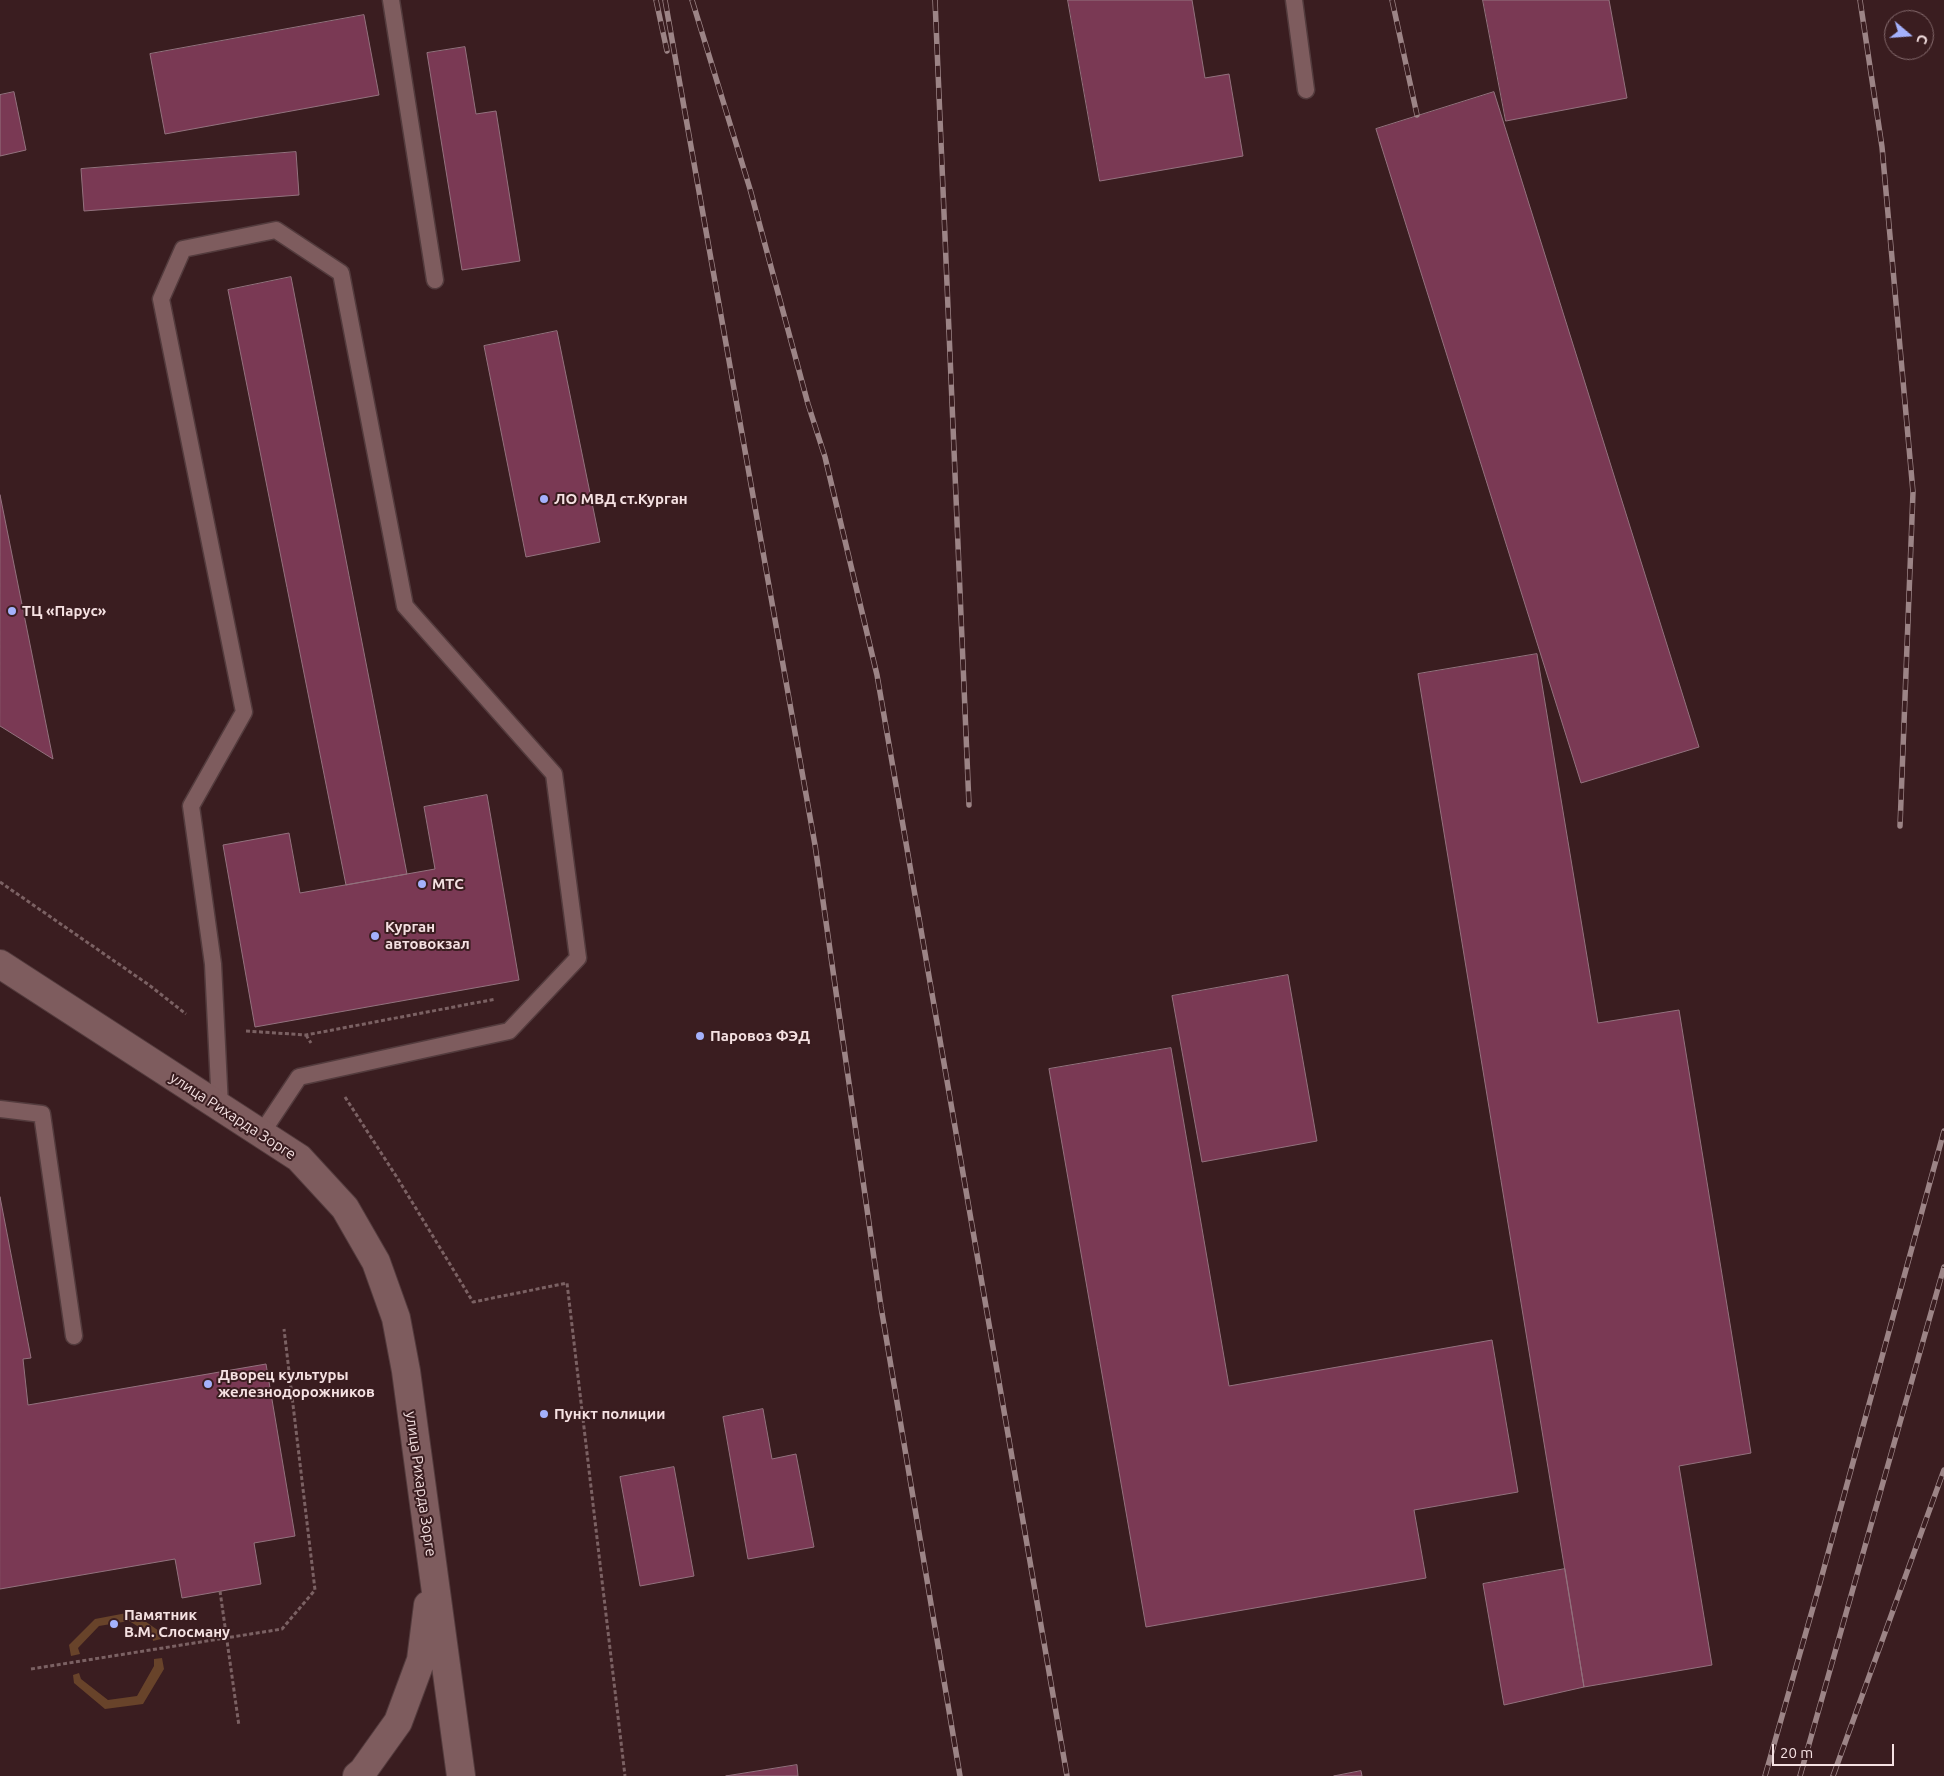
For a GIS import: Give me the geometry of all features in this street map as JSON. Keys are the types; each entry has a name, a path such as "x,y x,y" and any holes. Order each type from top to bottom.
{"main road":[{"name":"улица Рихарда Зорге","path":"0,964 298,1158 345,1208 376,1262 396,1318 405,1363 432,1566"},
{"path":"356,1776 363,1771 398,1722 421,1660 432,1566"},
{"path":"432,1566 461,1776"}],"lane":[{"path":"391,0 435,280"},
{"path":"1294,0 1306,90"},
{"path":"220,1107 213,964 191,806 244,712 161,299 183,249 276,230 341,273 405,606 554,774 578,958 509,1031 299,1077 261,1134"},
{"path":"0,1109 42,1114 74,1336"}],"path":[{"path":"0,882 141,980 187,1015 216,1029 306,1035 548,990"},
{"path":"306,1035 398,1179 473,1302 567,1283 625,1776"},
{"path":"31,1669 282,1629 314,1590 284,1328"},
{"path":"220,1591 239,1726"}],"shaded area":[{"path":"132,1612 159,1631 161,1639 153,1641 152,1635 129,1621 99,1626 78,1648 80,1654 71,1656 69,1645 95,1619"},
{"path":"162,1658 164,1669 143,1704 105,1709 74,1683 73,1675 79,1673 81,1679 108,1700 137,1696 154,1666 154,1659"}],"building":[{"path":"1068,0 1192,0 1205,78 1229,74 1243,156 1100,181"},
{"path":"1483,0 1609,0 1627,98 1506,121"},
{"path":"364,15 379,95 165,134 150,54"},
{"path":"465,47 476,114 496,111 520,261 462,270 427,53"},
{"path":"14,92 26,150 0,156 0,95"},
{"path":"1494,92 1699,747 1581,783 1376,129"},
{"path":"296,152 299,195 84,211 81,169"},
{"name":"Курган автовокзал","path":"291,277 407,874 346,885 228,290"},
{"name":"ЛО МВД ст.Курган","path":"557,331 600,542 526,557 484,346"},
{"name":"ТЦ «Парус»","path":"0,495 53,759 0,726"},
{"path":"1537,654 1598,1023 1679,1010 1751,1453 1679,1466 1712,1665 1584,1687 1418,674"},
{"name":"Курган автовокзал","path":"487,795 519,980 255,1027 223,845 289,833 300,893 435,869 424,807"},
{"path":"1288,975 1317,1141 1202,1162 1172,996"},
{"path":"1171,1048 1229,1386 1492,1340 1518,1492 1414,1510 1426,1578 1146,1627 1049,1069"},
{"name":"Дворец культуры железнодорожников","path":"0,1197 31,1358 23,1359 28,1405 266,1364 295,1536 254,1543 261,1584 182,1598 175,1559 0,1589"},
{"path":"763,1409 772,1459 796,1454 814,1547 748,1559 723,1417"},
{"path":"674,1467 694,1576 640,1586 620,1477"},
{"path":"1565,1569 1584,1687 1504,1705 1483,1584"},
{"path":"797,1765 798,1776 726,1776"},
{"path":"1361,1771 1362,1776 1334,1776"}],"railway":[{"path":"656,0 667,51"},
{"path":"665,0 815,845 881,1307 960,1776"},
{"path":"692,0 750,189 808,404 825,457 877,675 1067,1776"},
{"path":"935,0 969,805"},
{"path":"1392,0 1417,115"},
{"path":"1860,0 1882,147 1913,492 1900,826"},
{"path":"1765,1776 1944,1131"},
{"path":"1800,1776 1944,1267"},
{"path":"1833,1776 1944,1470"}],"place":[{"name":"ЛО МВД ст.Курган","path":"544,499"},
{"name":"ТЦ «Парус»","path":"12,611"},
{"name":"МТС","path":"422,884"},
{"name":"Курган автовокзал","path":"375,936"},
{"name":"Паровоз ФЭД","path":"700,1036"},
{"name":"Дворец культуры железнодорожников","path":"208,1384"},
{"name":"Пункт полиции","path":"544,1414"},
{"name":"Памятник В.М. Слосману","path":"114,1624"}]}
